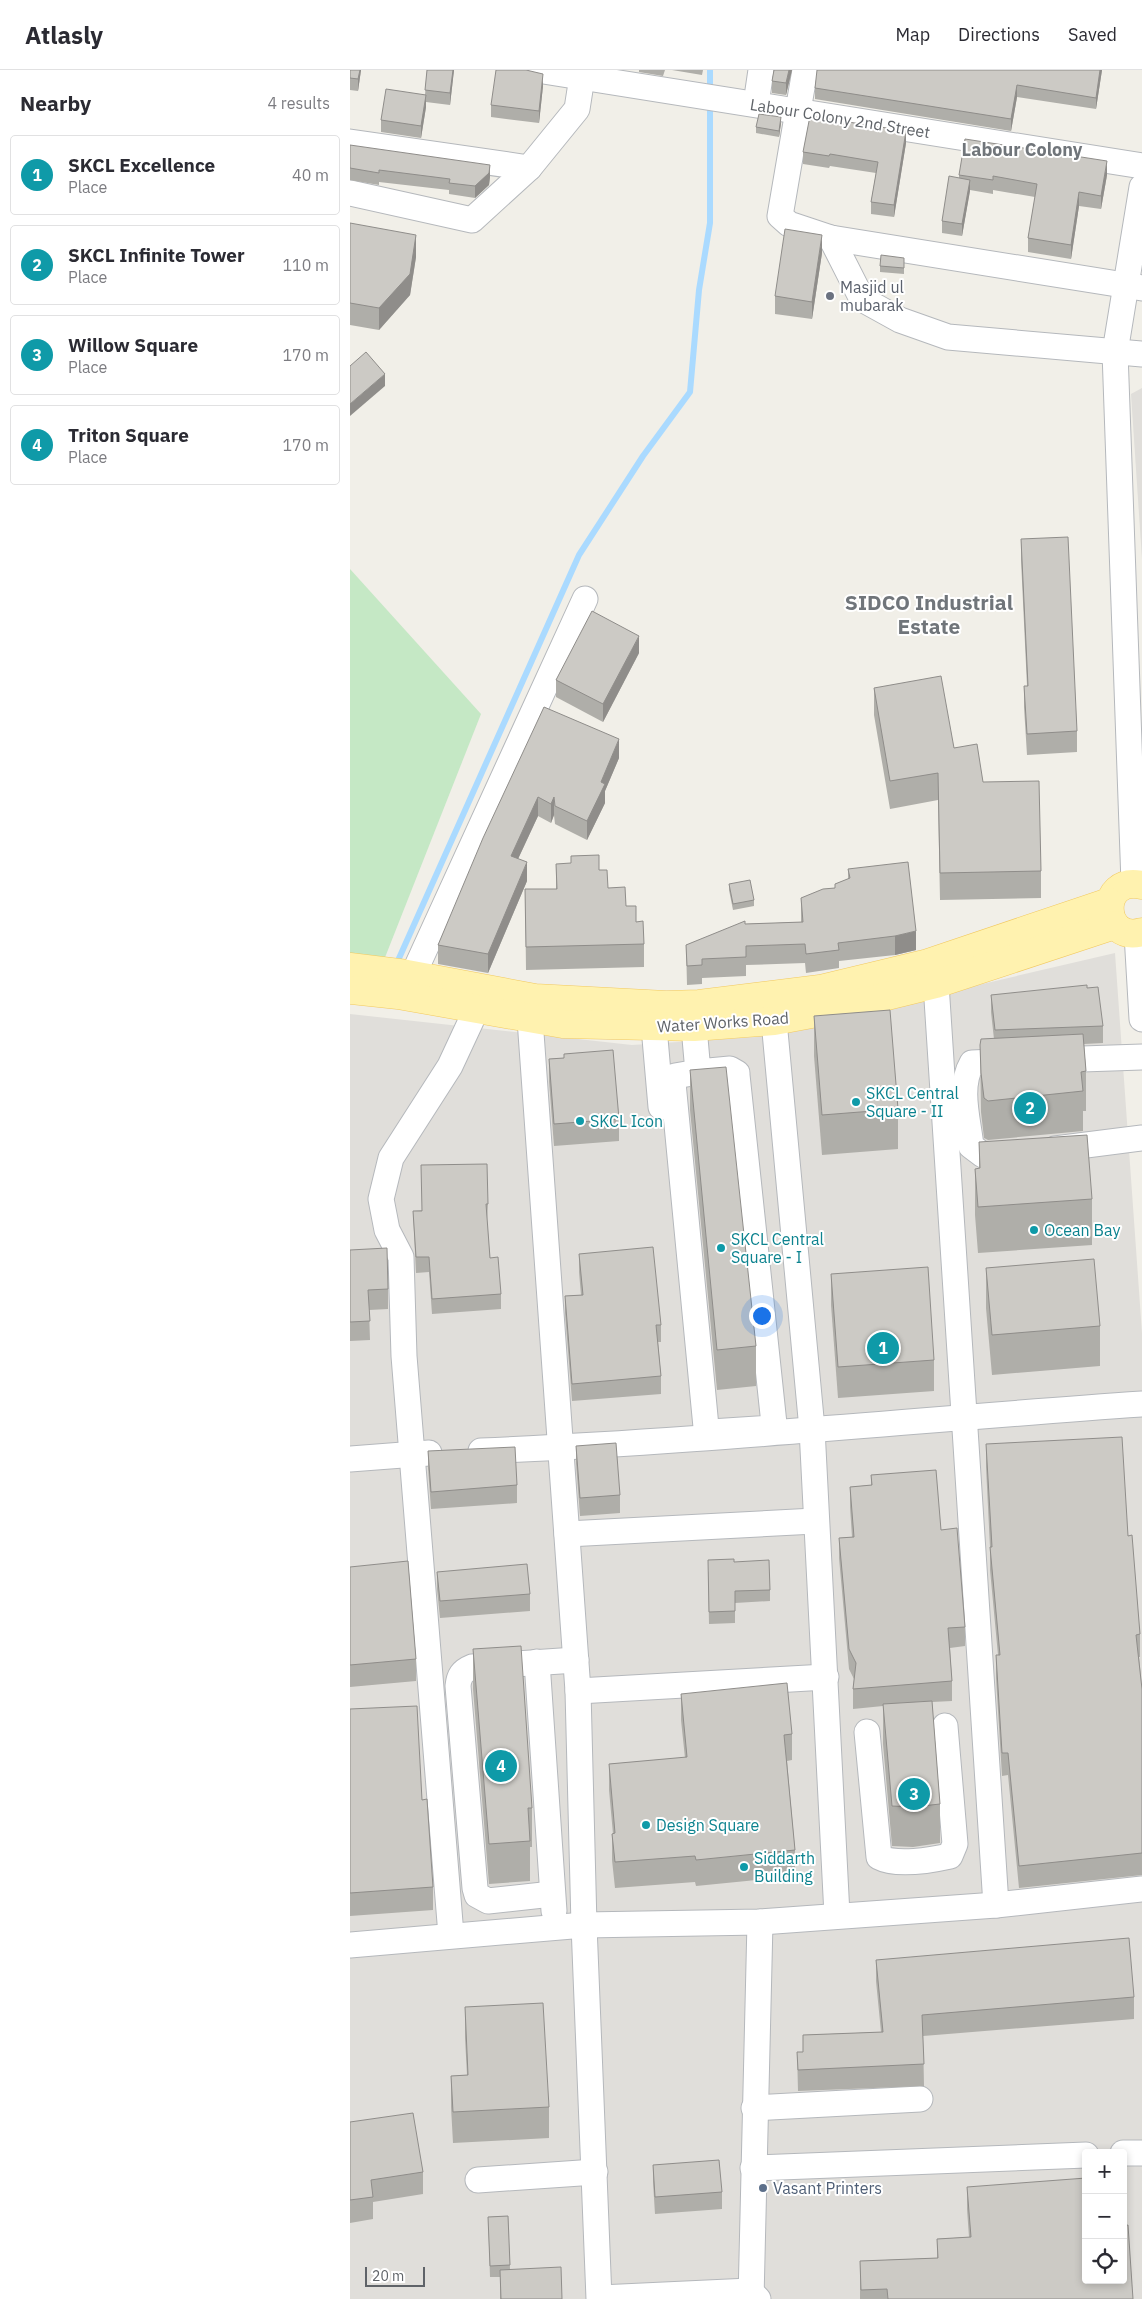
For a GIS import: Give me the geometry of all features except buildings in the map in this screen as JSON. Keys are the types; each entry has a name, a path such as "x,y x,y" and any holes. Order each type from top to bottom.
{"main road":[{"path":"1126,923 1119,889 1138,884"},
{"name":"Water Works Road","path":"360,979 406,981 479,998 530,1019 563,1024 694,1027 774,1021 821,1001 928,963 1126,923"},
{"name":"Water Works Road","path":"479,998 534,998 666,1005 821,1001 936,984 1126,923"}],"street":[{"name":"Labour Colony 2nd Street","path":"537,70 582,77 621,76 756,104 1142,166"},
{"path":"756,104 761,70"},
{"path":"806,70 780,216 789,224 831,238 1134,287"},
{"path":"350,193 472,220 529,168 577,109 582,77"},
{"path":"350,142 529,168"},
{"path":"1138,884 1115,352 1134,287 1142,187"},
{"path":"831,238 862,299 900,320 948,338 1142,354"},
{"path":"406,981 585,599"},
{"path":"1126,923 1142,1019"},
{"path":"936,984 962,1416 996,1905"},
{"path":"451,1935 404,1356 401,1257 387,1230 381,1199 391,1158 450,1066 479,998"},
{"path":"530,1019 578,1691 584,1925 599,2298 753,2296 752,2168 760,1922"},
{"path":"774,1021 812,1429 815,1521 826,1677 837,1915"},
{"path":"654,1027 690,1438"},
{"path":"694,1027 698,1072"},
{"path":"1142,1057 972,1062 966,1073 965,1088 971,1146 983,1156 1015,1154 1142,1138"},
{"path":"730,1069 737,1076 774,1424 770,1428 711,1432 706,1427 673,1083 675,1076 678,1074 698,1072 730,1069"},
{"path":"350,1459 412,1454 560,1448 962,1416 1142,1404"},
{"path":"567,1534 815,1521"},
{"path":"552,1894 488,1901 477,1895 465,1777 459,1677 464,1670 472,1667 576,1660"},
{"path":"537,1662 555,1928"},
{"path":"578,1691 826,1677"},
{"path":"829,1734 877,1731 879,1857 887,1862 935,1860 950,1856 955,1844 935,1727 983,1722"},
{"path":"438,1778 465,1777"},
{"path":"350,1945 584,1925 760,1922 996,1905 1142,1888"},
{"path":"754,2108 920,2099"},
{"path":"1127,2153 1142,2152"},
{"path":"752,2168 1082,2155"},
{"path":"478,2180 595,2172"}],"shaded area":[{"path":"1142,388 1142,559 1131,394"},
{"path":"1115,953 1142,1333 1142,2299 350,2299 350,1014 632,1045 755,1037"}],"green space":[{"path":"350,569 481,714 384,960 350,956"}],"waterway":[{"path":"710,70 710,92"},
{"path":"396,965 579,555 643,456 690,392 699,290 710,223 710,102"}],"place":[{"name":"Masjid ul mubarak","path":"830,296"},
{"name":"SKCL Central Square - II","path":"856,1102"},
{"name":"SKCL Infinite Tower","path":"1030,1108"},
{"name":"SKCL Icon","path":"580,1121"},
{"name":"Ocean Bay","path":"1034,1230"},
{"name":"SKCL Central Square - I","path":"721,1248"},
{"name":"SKCL Excellence","path":"883,1348"},
{"name":"Triton Square","path":"501,1766"},
{"name":"Willow Square","path":"914,1794"},
{"name":"Design Square","path":"646,1825"},
{"name":"Siddarth Building","path":"744,1867"},
{"name":"Vasant Printers","path":"763,2188"}],"district":[{"name":"Labour Colony","path":"1022,149"},
{"name":"SIDCO Industrial Estate","path":"929,614"}]}
